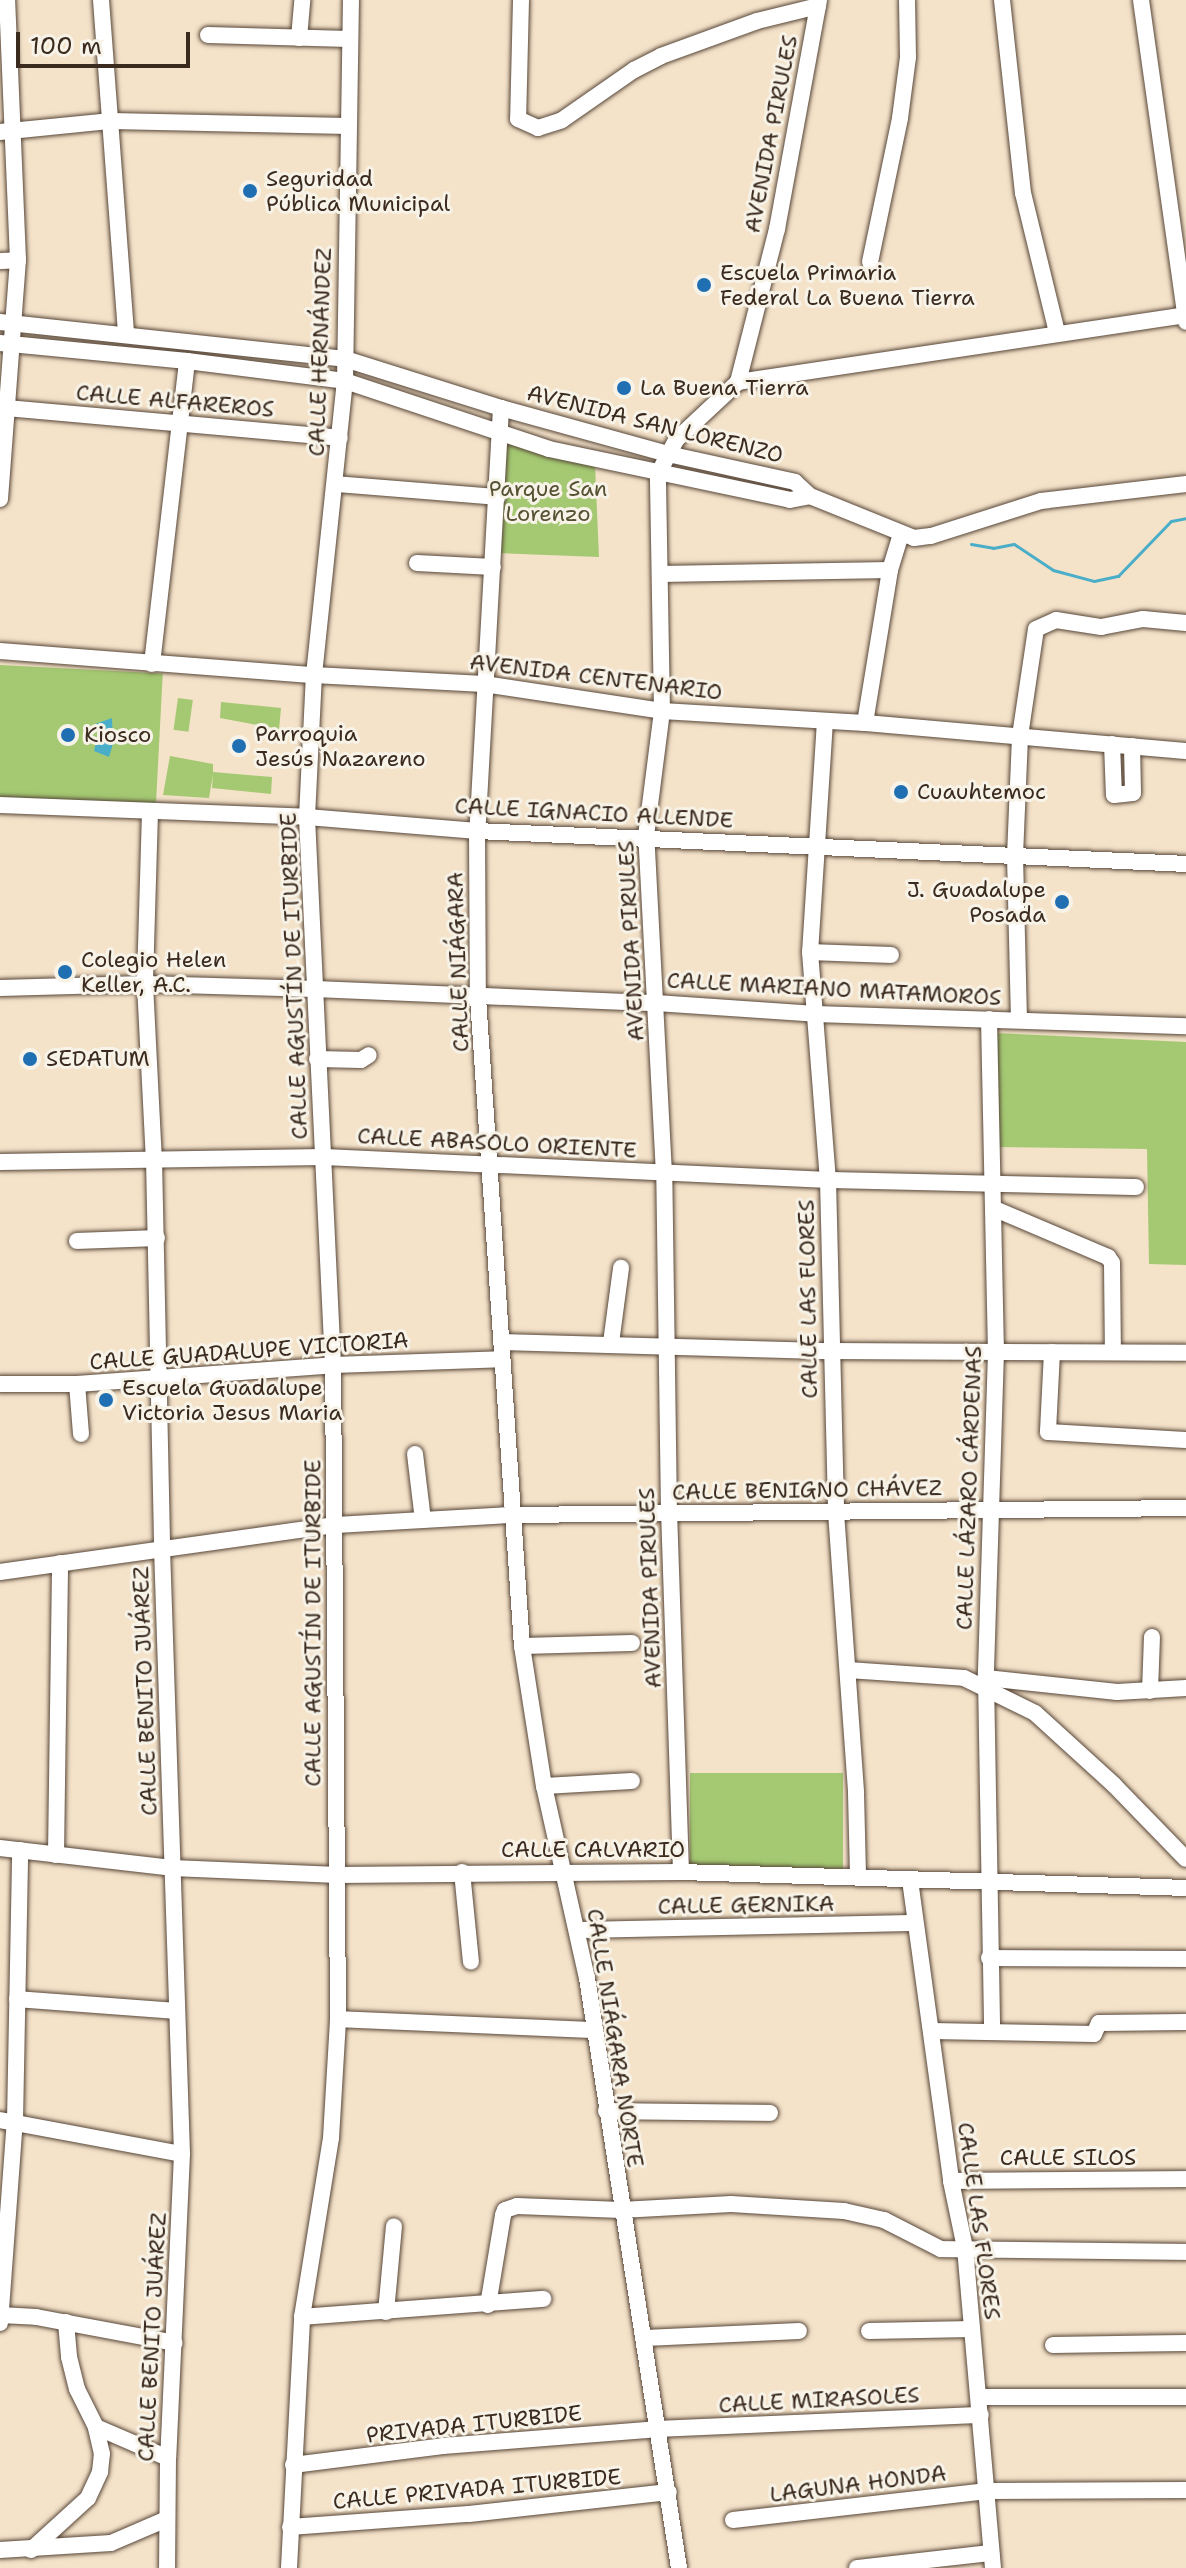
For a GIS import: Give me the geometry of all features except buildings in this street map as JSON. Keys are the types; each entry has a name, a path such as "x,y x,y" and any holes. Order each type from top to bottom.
{"street":[{"path":"0,499 7,322 18,260 7,132 7,0"},
{"path":"101,0 126,333"},
{"path":"299,38 302,0"},
{"name":"CALLE HERNÁNDEZ","path":"314,675 345,381 351,0"},
{"path":"521,0 518,119 538,128 550,124 661,56 757,21 819,3"},
{"path":"870,262 900,118 908,57 907,0"},
{"path":"1002,0 1023,193 1057,333"},
{"path":"738,382 1057,333 1186,317 1141,0"},
{"name":"AVENIDA PIRULES","path":"681,1872 669,1513 664,1174 646,836 662,711 658,474 668,454 693,421 738,382 777,229 819,3"},
{"path":"208,35 349,39"},
{"path":"7,132 111,121 348,126"},
{"path":"0,261 18,260"},
{"name":"AVENIDA SAN LORENZO","path":"7,322 345,359 501,408 668,454 795,482 810,496"},
{"name":"AVENIDA SAN LORENZO","path":"6,343 345,381 471,421 501,435 658,474 790,500 810,496"},
{"path":"152,664 187,361"},
{"name":"CALLE ALFAREROS","path":"6,408 340,438"},
{"name":"CALLE NIÁGARA","path":"501,408 477,831 478,998 511,1515"},
{"path":"336,484 497,497"},
{"path":"810,496 901,535 931,536 1041,501 1186,484"},
{"path":"865,723 890,570 901,535"},
{"path":"417,563 493,567"},
{"path":"660,574 890,570"},
{"path":"1019,1020 1015,856 1020,736 1036,629 1056,620 1101,627 1143,619 1186,623"},
{"name":"AVENIDA CENTENARIO","path":"0,651 152,664 484,684 662,711 865,723 1186,751"},
{"name":"CALLE AGUSTÍN DE ITURBIDE","path":"289,2568 302,2317 331,2138 338,2019 333,1365 307,817 314,675"},
{"name":"CALLE LAS FLORES","path":"825,721 814,847 810,952 828,1180 836,1512 848,1670 858,1877"},
{"path":"1112,744 1114,795 1133,793 1132,746"},
{"name":"CALLE IGNACIO ALLENDE","path":"0,805 307,817 477,831 646,836 1186,864"},
{"name":"CALLE BENITO JUÁREZ","path":"150,812 145,984 157,1238 162,1548 182,2154 168,2458 167,2568"},
{"path":"810,952 891,955"},
{"name":"CALLE MARIANO MATAMOROS","path":"0,988 145,984 315,989 656,1003 816,1014 1186,1026"},
{"name":"CALLE LÁZARO CÁRDENAS","path":"989,1019 996,1352 987,1683 992,2032"},
{"path":"317,1059 361,1060 369,1055"},
{"name":"CALLE ABASOLO ORIENTE","path":"0,1162 324,1157 664,1174 1136,1187"},
{"path":"995,1209 1108,1257 1112,1263 1113,1352"},
{"path":"77,1241 157,1238"},
{"path":"611,1343 621,1268"},
{"path":"501,1342 830,1351 1186,1353"},
{"path":"1052,1352 1048,1432 1186,1440"},
{"name":"CALLE GUADALUPE VICTORIA","path":"0,1384 161,1380 333,1365 501,1359"},
{"path":"77,1384 81,1434"},
{"path":"415,1454 423,1520"},
{"name":"CALLE BENIGNO CHÁVEZ","path":"0,1572 336,1525 511,1515 1186,1508"},
{"name":"CALLE NIÁGARA NORTE","path":"511,1515 522,1646 544,1786 578,1930 679,2568"},
{"path":"56,1855 60,1563"},
{"path":"1150,1691 1152,1637"},
{"path":"522,1646 632,1643"},
{"path":"848,1670 1117,1692 1186,1688"},
{"path":"987,1683 1047,1723 1186,1859"},
{"path":"544,1786 632,1781"},
{"name":"CALLE CALVARIO","path":"0,1848 172,1868 338,1875 681,1872 1186,1888"},
{"path":"0,2323 8,2120 17,1999 20,1850"},
{"path":"462,1872 471,1962"},
{"name":"CALLE LAS FLORES","path":"910,1880 951,2181 965,2248 992,2560"},
{"name":"CALLE GERNIKA","path":"578,1930 914,1923"},
{"path":"989,1958 1186,1959"},
{"path":"17,1999 176,2011"},
{"path":"338,2019 595,2030"},
{"path":"932,2031 1094,2034 1099,2023 1186,2022"},
{"path":"606,2111 770,2113"},
{"path":"8,2120 182,2154"},
{"name":"CALLE SILOS","path":"951,2181 1186,2179"},
{"path":"488,2305 505,2210 517,2206 621,2210 731,2204 860,2213 884,2220 941,2249 1186,2252"},
{"path":"386,2312 394,2226"},
{"path":"302,2317 543,2299"},
{"path":"0,2315 66,2322 175,2343"},
{"path":"31,2550 88,2498 100,2472 102,2454 96,2427 77,2389 69,2357 66,2322"},
{"path":"869,2331 972,2329"},
{"path":"645,2338 799,2331"},
{"path":"1053,2345 1186,2343"},
{"path":"980,2397 1186,2397"},
{"name":"CALLE MIRASOLES","path":"659,2429 981,2415"},
{"path":"96,2427 168,2458"},
{"name":"PRIVADA ITURBIDE","path":"293,2465 443,2446 659,2429"},
{"name":"LAGUNA HONDA","path":"733,2520 987,2491 1186,2490"},
{"name":"CALLE PRIVADA ITURBIDE","path":"290,2527 469,2514 669,2492"},
{"path":"0,2550 111,2543 167,2519"},
{"path":"857,2568 992,2560"}],"green space":[{"name":"Parque San Lorenzo","path":"505,440 595,465 599,557 498,553"},
{"path":"0,665 163,674 156,807 0,799"},
{"path":"178,698 193,700 188,732 174,730"},
{"path":"221,702 281,708 279,729 220,718"},
{"path":"170,756 213,764 213,772 272,777 271,794 212,788 213,774 209,798 163,795"},
{"path":"995,1033 1186,1042 1186,1265 1149,1264 1147,1149 994,1147"},
{"path":"690,1773 843,1773 843,1870 690,1870"}],"water":[{"path":"112,718 113,744 109,757 94,751 98,734 95,724"}],"waterway":[{"path":"971,544 993,548 1014,544 1053,570 1094,581 1118,576 1171,521 1186,518"}],"place":[{"name":"Seguridad Pública Municipal","path":"250,191"},
{"name":"Escuela Primaria Federal La Buena Tierra","path":"704,285"},
{"name":"La Buena Tierra","path":"624,388"},
{"name":"Kiosco","path":"68,735"},
{"name":"Parroquia Jesús Nazareno","path":"239,746"},
{"name":"Cuauhtemoc","path":"901,792"},
{"name":"J. Guadalupe Posada","path":"1062,902"},
{"name":"Colegio Helen Keller, A.C.","path":"65,972"},
{"name":"SEDATUM","path":"30,1059"},
{"name":"Escuela Guadalupe Victoria Jesus Maria","path":"106,1400"}]}
